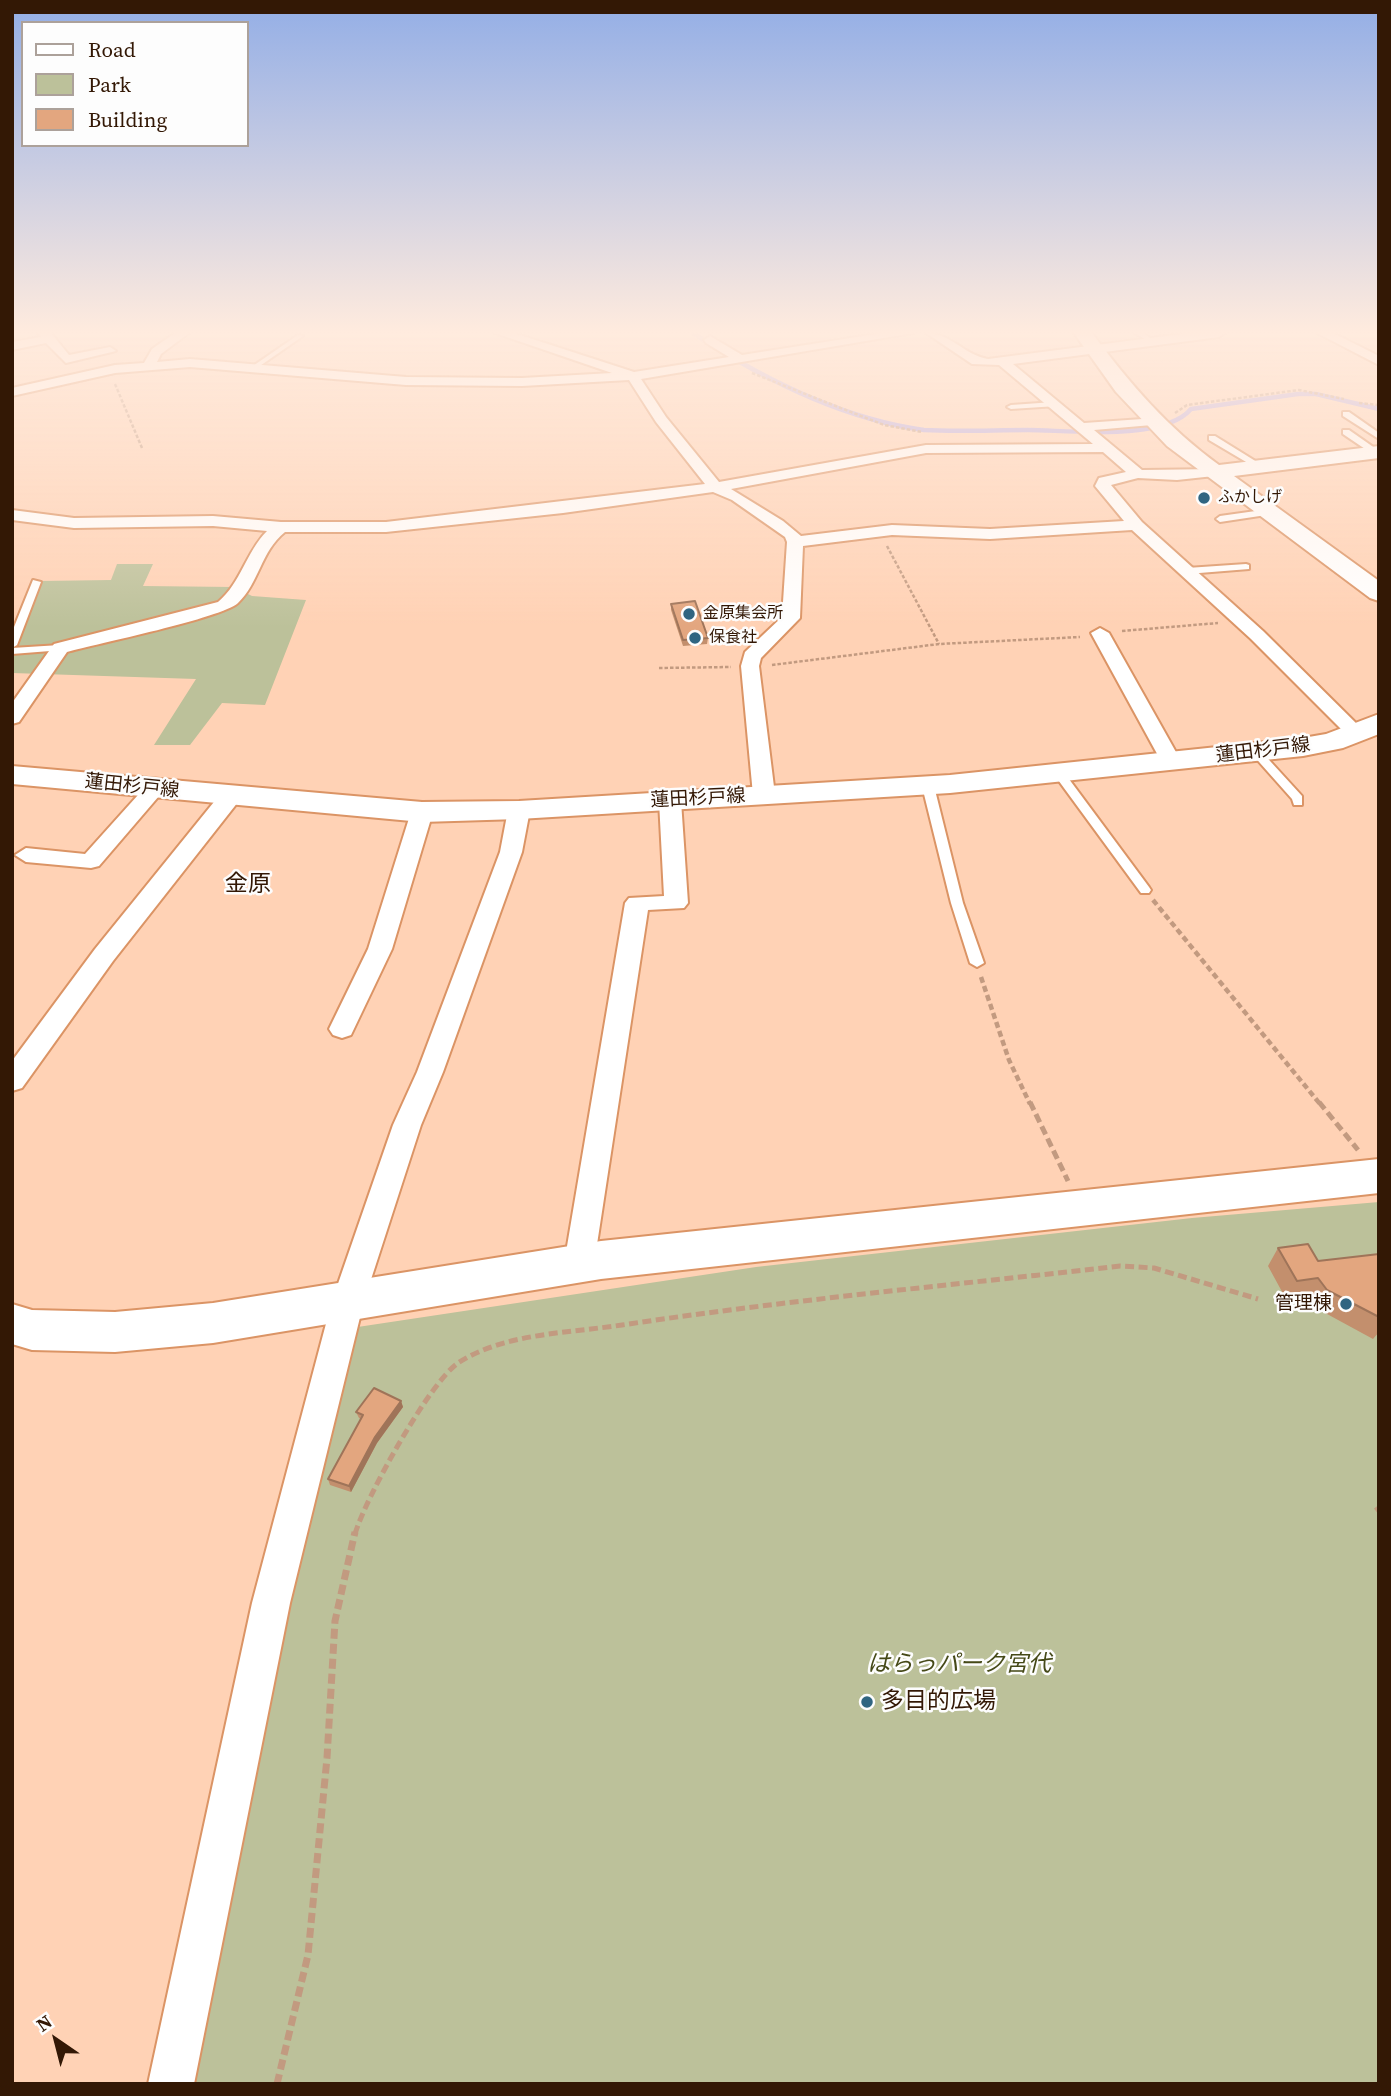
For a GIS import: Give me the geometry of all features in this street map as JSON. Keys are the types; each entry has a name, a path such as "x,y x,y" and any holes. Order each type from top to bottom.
{"main road":[{"path":"1165,431 1214,472 1379,593"},
{"path":"1214,472 1261,467 1378,447"},
{"name":"蓮田杉戸線","path":"12,775 230,797 422,812 519,810 928,786 1333,742 1368,728"},
{"path":"12,1324 32,1330 115,1332 213,1323 579,1264 1378,1176"}],"street":[{"path":"670,431 715,487 777,524 792,535 795,542 791,618 752,656 750,666 764,795"},
{"path":"1087,431 1138,474"},
{"path":"12,515 74,523 213,521 281,527 435,523 715,487 926,449 1107,448"},
{"path":"1214,472 1138,474 1111,478 1104,481 1102,486 1136,525 1242,621 1368,728"},
{"path":"795,542 878,531 990,534 1136,525"},
{"path":"12,718 60,648 224,606 235,598 264,540 281,527"},
{"path":"1101,635 1171,761"},
{"path":"26,855 91,861 154,789"},
{"path":"12,1081 104,954 230,797"},
{"path":"579,1264 637,903 676,903 670,801"},
{"path":"171,2084 271,1602 348,1301 407,1125 430,1072 511,852 519,810"},
{"path":"342,1029 380,948 422,812"}],"lane":[{"path":"1362,431 1378,447"},
{"path":"1346,432 1378,447"},
{"path":"1212,438 1261,467"},
{"path":"1220,519 1270,512"},
{"path":"1187,571 1246,567"},
{"path":"12,645 36,582"},
{"path":"12,651 60,648"},
{"path":"1256,752 1298,798 1298,803"},
{"path":"1059,773 1145,890"},
{"path":"928,786 957,903 977,963"}],"path":[{"path":"135,431 142,448"},
{"path":"918,431 925,432"},
{"path":"878,531 939,644"},
{"path":"659,668 750,666 939,644 1101,635 1242,621"},
{"path":"1145,890 1378,1176"},
{"path":"977,963 1009,1060 1081,1208"},
{"path":"278,2084 308,1955 327,1758 335,1621 345,1568 358,1522 392,1457 420,1409 457,1364 502,1343 716,1311 1120,1266 1154,1268 1258,1299"}],"green space":[{"path":"117,564 153,564 143,586 234,587 252,596 306,600 265,705 222,703 190,745 154,745 196,679 12,673 12,652 41,581 111,580"},
{"name":"はらっパーク宮代","path":"1379,1202 1379,2084 183,2084 275,1616 351,1328 756,1267 1192,1218"}],"building":[{"path":"695,601 708,638 683,640 671,604"},
{"path":"1308,1244 1318,1261 1379,1254 1379,1317 1327,1290 1318,1278 1297,1281 1278,1248"},
{"path":"374,1388 401,1401 375,1437 349,1486 328,1479 363,1415 356,1412"}],"waterway":[{"path":"956,431 975,431"},
{"path":"1053,431 1128,431"}],"place":[{"name":"ふかしげ","path":"1204,498"},
{"name":"金原集会所","path":"689,614"},
{"name":"保食社","path":"695,638"},
{"name":"管理棟","path":"1346,1304"},
{"name":"多目的広場","path":"867,1702"}],"district":[{"name":"金原","path":"248,885"}]}
